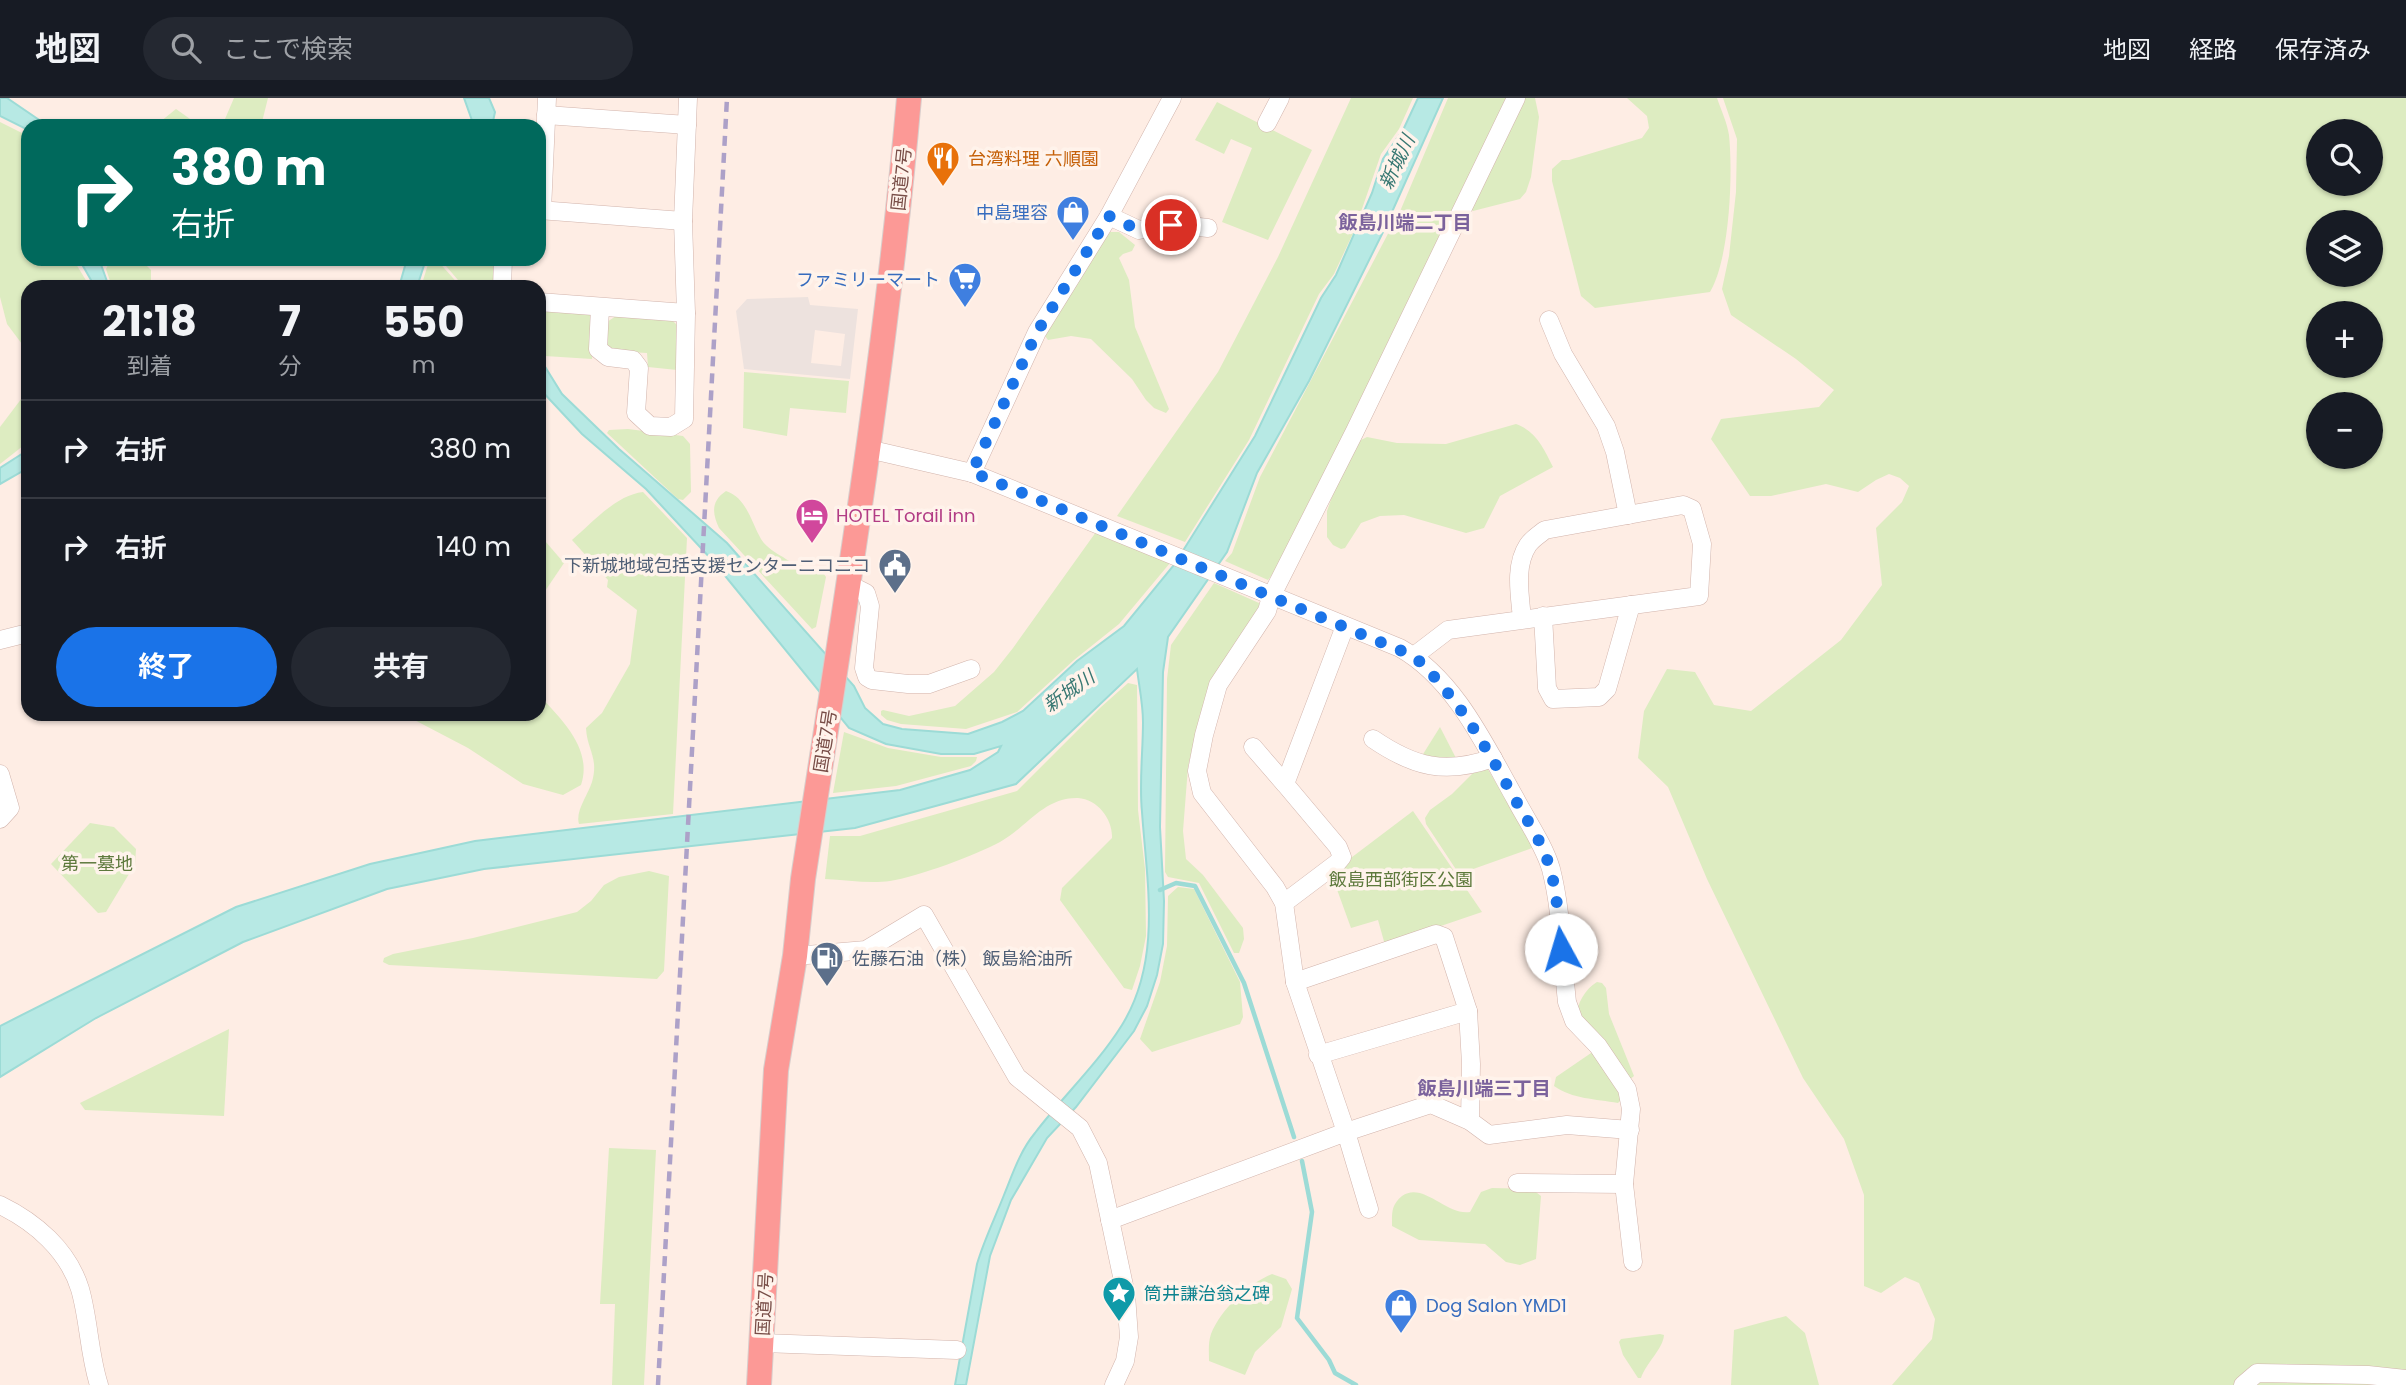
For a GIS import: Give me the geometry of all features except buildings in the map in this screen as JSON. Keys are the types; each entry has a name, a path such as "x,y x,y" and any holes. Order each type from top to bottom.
{"highway":[{"name":"国道7号","path":"759,1385 776,1070 868,449 909,98"}],"street":[{"path":"600,308 598,349 608,357 634,360 639,368 636,413 650,426 671,427 684,419 686,313 683,221 688,98"},
{"path":"972,472 1037,332 1109,216 1172,98"},
{"path":"1268,123 1280,98"},
{"path":"1369,1209 1295,982 1284,903 1275,887 1202,793 1197,771 1218,685 1267,611 1271,597 1355,431 1516,98"},
{"path":"547,107 687,125"},
{"path":"546,210 683,221"},
{"path":"1109,216 1139,230 1171,225 1208,228"},
{"path":"546,304 686,313"},
{"path":"1549,320 1563,355 1606,426 1615,452 1628,515"},
{"path":"868,449 972,472 1414,656 1436,677 1464,713 1493,758 1550,868 1567,1002 1574,1021 1598,1046 1627,1089 1631,1109 1624,1184 1633,1262"},
{"path":"1414,656 1448,630 1699,596 1702,544 1692,509 1683,505 1545,530 1529,544 1521,561 1519,578 1522,619"},
{"path":"849,584 866,593 870,606 864,668 867,677 872,680 929,684 971,669"},
{"path":"1542,616 1547,688 1553,699 1599,698 1607,689 1631,605"},
{"path":"1285,783 1345,626"},
{"path":"0,640 21,635"},
{"path":"1373,739 1399,757 1420,763 1469,766 1493,758"},
{"path":"1253,747 1338,847 1342,857 1338,863 1284,903"},
{"path":"0,774 10,808 0,819"},
{"path":"795,956 866,950 924,915 1017,1077 1080,1128 1098,1163 1126,1295 1129,1337 1125,1361 1114,1385"},
{"path":"1295,982 1436,934 1444,937 1468,1011 1470,1121"},
{"path":"1318,1055 1468,1011"},
{"path":"1110,1220 1346,1132 1432,1104 1470,1121 1489,1135 1567,1125 1630,1130"},
{"path":"1517,1183 1624,1184"},
{"path":"0,1205 20,1214 63,1254 80,1288 92,1364 99,1385"},
{"path":"762,1343 957,1350"},
{"path":"2244,1385 2257,1373 2406,1379"}],"shaded area":[{"path":"808,297 810,305 858,309 850,379 744,369 736,311 747,299","holes":["815,330 845,334 841,366 811,363"]}],"green space":[{"path":"234,98 268,98 263,119 225,119"},
{"path":"1351,98 1413,98 1399,129 1381,154 1355,229 1334,274 1319,294 1249,440 1185,542 1117,516 1218,372 1278,257"},
{"path":"1448,98 1508,98 1281,563 1268,580 1225,561 1232,553 1260,477 1401,209"},
{"path":"1522,98 1535,98 1539,117 1531,177 1526,192 1520,199 1473,211 1471,209"},
{"path":"1627,98 1717,98 1728,130 1730,152 1726,238 1717,277 1710,292 1595,308 1581,296 1552,181 1552,169 1562,160 1642,138 1649,128 1647,116"},
{"path":"1723,98 2406,98 2406,1385 1892,1385 1932,1339 1935,1319 1919,1283 1905,1277 1881,1293 1864,1286 1864,1195 1844,1139 1803,1078 1707,879 1668,787 1638,758 1644,711 1667,669 1695,672 1714,705 1751,711 1841,640 1882,585 1876,528 1902,502 1909,486 1900,478 1889,474 1858,492 1826,484 1771,496 1750,496 1711,439 1721,419 1819,407 1834,390 1796,359 1731,315 1722,289 1729,256 1736,192 1737,139"},
{"path":"1217,102 1312,150 1268,240 1222,222 1252,148 1231,139 1224,154 1195,140"},
{"path":"176,109 190,119 164,119"},
{"path":"0,122 21,132 21,266 77,266 86,280 21,280 21,343 7,324 0,297"},
{"path":"1106,232 1119,232 1135,245 1132,251 1119,258 1129,280 1135,327 1169,409 1166,413 1154,408 1132,379 1091,339 1071,336 1048,340 1045,336"},
{"path":"108,266 147,266 151,270 151,280 110,280"},
{"path":"427,266 442,266 455,280 423,280"},
{"path":"446,266 497,266 496,280 458,280"},
{"path":"546,309 589,312 595,323 592,359 546,356"},
{"path":"616,316 673,321 679,327 677,370 648,367 647,353 612,351 605,343 607,322"},
{"path":"744,372 849,381 846,413 790,408 787,436 743,428"},
{"path":"21,399 21,448 0,464 0,427"},
{"path":"1516,424 1534,436 1553,467 1500,496 1484,528 1466,533 1404,515 1380,516 1361,523 1345,548 1333,545 1327,537 1327,511 1338,480 1359,441 1367,437 1397,443 1446,444"},
{"path":"628,429 683,436 690,444 691,492 683,500 678,499 607,433 609,430"},
{"path":"726,491 744,505 761,539 768,547 793,563 816,568 826,577 816,627 812,629 719,528 714,508"},
{"path":"643,492 687,538 673,814 579,824 580,808 594,773 586,728 602,713 630,664 637,610 607,587 608,580 572,540 614,504 623,498"},
{"path":"1096,532 1170,563 1119,624 1074,660 1017,712 966,729 901,724 881,715 883,710 909,716 955,706 994,672"},
{"path":"546,542 564,563 546,590"},
{"path":"1214,583 1259,603 1260,609 1214,679 1200,715 1188,767 1183,831 1186,859 1203,875 1243,928 1244,939 1239,953 1234,953 1199,883 1168,877 1165,872 1167,679 1171,645"},
{"path":"1128,683 1137,685 1138,810 1145,869 1146,936 1132,990 1124,988 1060,900 1062,888 1112,838 1110,824 1103,812 1085,799 1055,802 1000,842 915,875 882,882 825,879 830,836 860,836 1017,791"},
{"path":"546,703 566,725 579,747 584,772 581,785 563,795 523,784 468,748 416,721 546,721"},
{"path":"1440,727 1459,764 1420,759"},
{"path":"844,732 888,748 941,757 977,757 971,766 896,786 833,793"},
{"path":"1487,768 1535,847 1462,873 1457,871 1426,824 1425,818 1430,810 1452,794 1475,771"},
{"name":"飯島西部街区公園","path":"1413,811 1482,912 1385,945 1378,920 1351,928 1331,873"},
{"name":"第一墓地","path":"90,823 114,827 136,849 135,864 106,912 98,913 51,864"},
{"path":"649,871 669,876 664,971 657,979 389,965 383,962 384,958 393,954 473,938 577,912 591,901 604,885 619,877"},
{"path":"1178,887 1194,889 1240,982 1243,1017 1240,1024 1152,1052 1140,1039 1160,982 1167,946 1168,896"},
{"path":"1597,982 1606,988 1609,1014 1634,1076 1629,1080 1576,1017 1582,997"},
{"path":"229,1029 224,1116 85,1110 80,1103"},
{"path":"1594,1051 1623,1098 1618,1103 1576,1096 1554,1086 1556,1077"},
{"path":"609,1148 656,1150 644,1385 612,1385 615,1304 600,1304"},
{"path":"1492,1188 1532,1189 1541,1196 1536,1259 1520,1265 1506,1262 1485,1244 1419,1240 1392,1226 1394,1206 1402,1196 1418,1193 1461,1212 1470,1212 1481,1192"},
{"path":"1272,1274 1286,1279 1292,1289 1281,1327 1255,1352 1245,1375 1209,1361 1210,1337 1221,1315 1245,1291"},
{"path":"1786,1316 1805,1333 1819,1385 1731,1385 1734,1330"},
{"path":"1664,1335 1661,1346 1641,1378 1638,1378 1623,1355 1619,1342 1621,1339"}],"water":[{"path":"0,98 7,98 38,119 21,119 21,126 0,116"},
{"path":"464,98 489,98 495,112 494,119 472,119"},
{"name":"新城川","path":"1418,98 1443,98 1383,232 1309,381 1257,473 1227,552 1168,637 1163,672 1160,827 1164,901 1163,944 1157,975 1147,1006 1134,1031 1076,1107 1047,1138 1011,1200 990,1256 966,1385 955,1385 977,1264 1014,1170 1030,1140 1102,1054 1122,1025 1135,1000 1143,974 1149,921 1141,801 1143,715 1137,669 1016,784 855,828 484,869 387,889 243,942 96,1018 0,1077 0,1026 236,907 370,864 475,841 900,790 970,770 998,752 1001,746 974,754 941,754 886,744 849,728 713,561 646,489 582,434 546,395 546,368 562,394 619,449 727,543 854,686 865,708 883,724 902,729 968,734 1023,711 1077,661 1124,626 1174,565 1255,436 1321,298 1336,275 1372,193 1383,159 1404,128"},
{"path":"83,266 102,266 106,280 91,280"},
{"path":"405,266 424,266 419,280 401,280"},
{"path":"21,454 21,472 0,484 0,468"}],"waterway":[{"path":"1160,890 1176,883 1195,886 1244,983 1294,1137"},
{"path":"1302,1161 1312,1212 1297,1318 1329,1360 1335,1373 1356,1385"}],"railway":[{"path":"658,1385 727,98"}],"place":[{"name":"台湾料理 六順園","path":"943,188"},
{"name":"中島理容","path":"1073,242"},
{"name":"ファミリーマート","path":"965,309"},
{"name":"HOTEL Torail inn","path":"812,545"},
{"name":"下新城地域包括支援センターニコニコ","path":"895,595"},
{"name":"佐藤石油（株） 飯島給油所","path":"827,988"},
{"name":"筒井謙治翁之碑","path":"1119,1323"},
{"name":"Dog Salon YMD1","path":"1401,1335"}],"district":[{"name":"飯島川端二丁目","path":"1405,222"},
{"name":"飯島川端三丁目","path":"1484,1088"}],"route":[{"path":"1171,225 1139,230 1109,216 1037,332 972,472 1414,656 1436,677 1464,713 1493,758 1535,835 1550,868 1561,949"}]}
